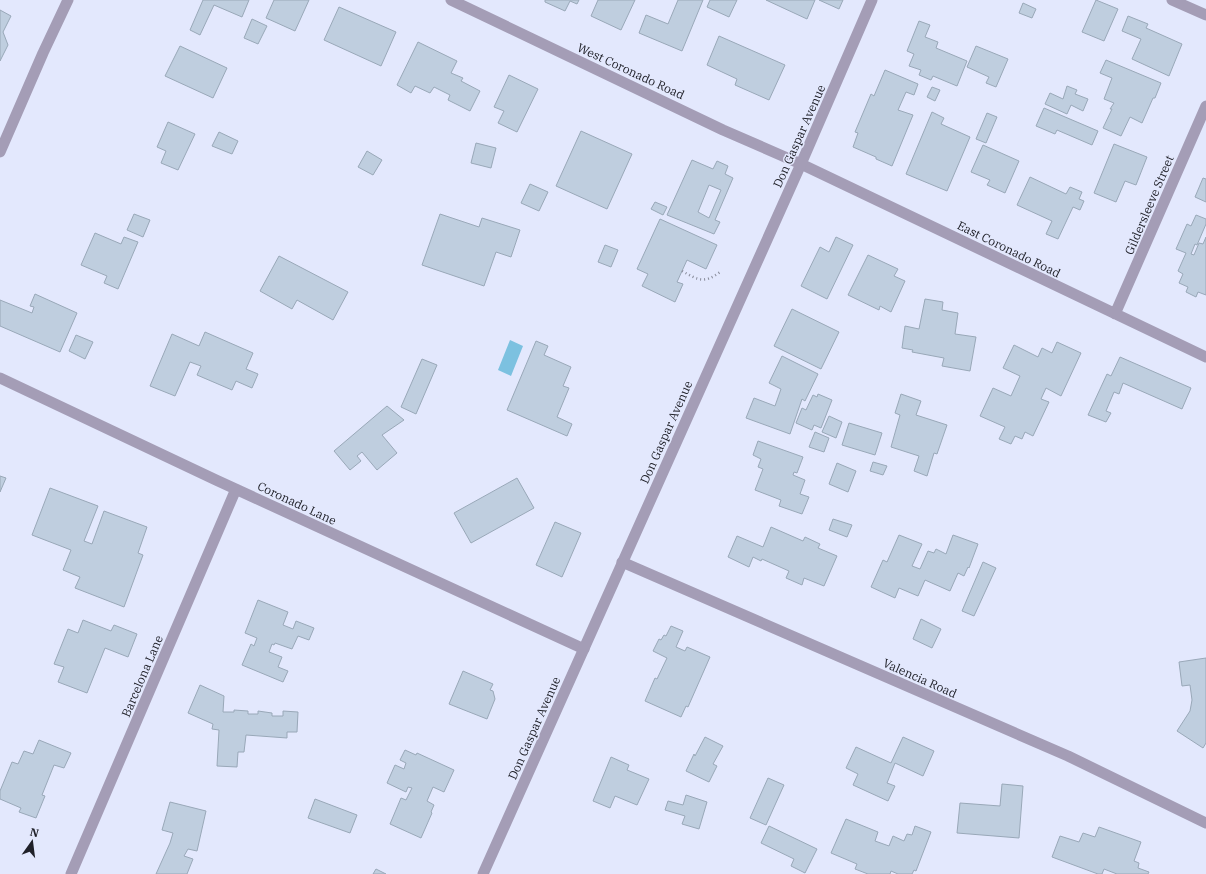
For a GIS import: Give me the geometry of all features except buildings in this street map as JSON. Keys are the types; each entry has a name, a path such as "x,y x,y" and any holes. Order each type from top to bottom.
{"street":[{"path":"1,147 42,53 68,0"},
{"name":"West Coronado Road","path":"451,0 723,130 801,164"},
{"name":"Don Gaspar Avenue","path":"483,874 801,164 872,0"},
{"path":"1172,0 1206,15"},
{"name":"Gildersleeve Street","path":"1115,314 1206,106"},
{"name":"East Coronado Road","path":"801,164 1206,358"},
{"name":"Coronado Lane","path":"0,378 236,489 584,649"},
{"name":"Barcelona Lane","path":"72,874 236,489"},
{"name":"Valencia Road","path":"622,562 1068,756 1206,823"}],"path":[{"path":"682,271 696,279 711,279 720,272"}],"water":[{"path":"510,340 523,346 511,376 498,370"}]}
